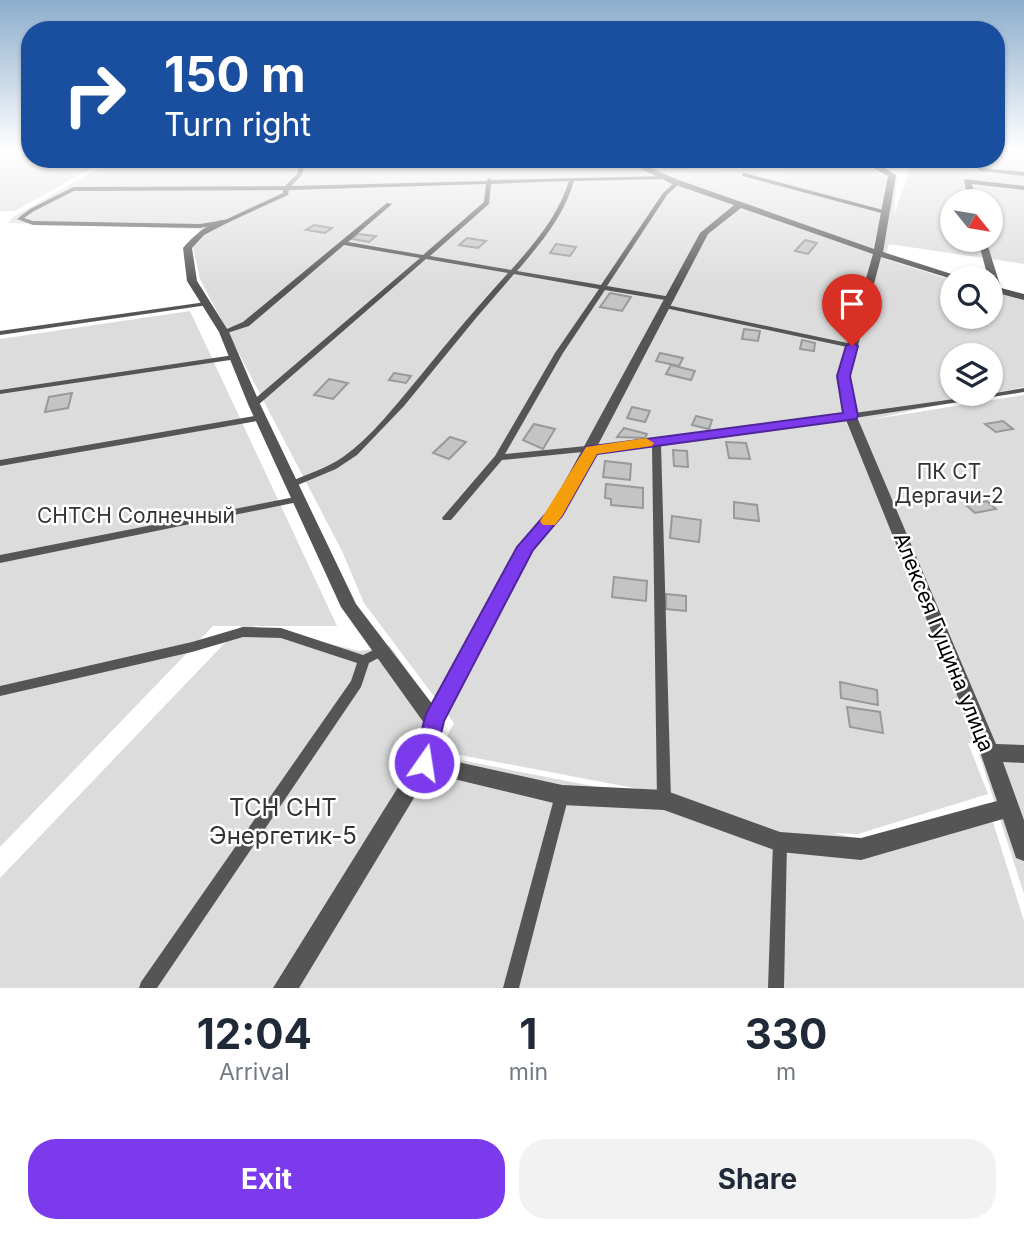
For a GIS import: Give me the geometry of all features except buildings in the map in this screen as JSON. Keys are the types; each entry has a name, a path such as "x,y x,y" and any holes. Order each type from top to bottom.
{"street":[{"path":"718,196 940,272"},
{"name":"Алексея Гущина улица","path":"888,196 878,253 844,376 851,416 990,752 1024,850"},
{"path":"285,988 424,763 434,720 526,547 556,512 592,450 704,233 740,204"},
{"path":"227,221 201,233 187,248 192,281 224,332 260,418 349,607 384,650 434,720"},
{"path":"1003,291 1024,297"},
{"path":"990,752 1024,754"},
{"path":"424,763 562,796 664,800 780,842 861,849 1008,808"}],"lane":[{"path":"59,196 20,219 33,223 200,226 227,221 281,196"},
{"path":"254,404 487,203 488,196"},
{"path":"293,484 352,455 410,394 536,244 569,196"},
{"path":"447,519 499,457 559,353 664,196"},
{"path":"826,196 885,212"},
{"path":"224,332 246,324 389,204"},
{"path":"345,243 602,288 852,346"},
{"path":"0,333 206,304"},
{"path":"0,392 234,357"},
{"path":"499,457 656,442 1024,390"},
{"path":"0,463 260,418"},
{"path":"656,442 664,800"},
{"path":"0,559 300,499"},
{"path":"0,691 192,647 243,632 281,633 364,660"},
{"path":"147,988 356,683 364,660 384,650"},
{"path":"511,988 562,796"},
{"path":"776,988 780,842"}],"green space":[{"path":"0,196 42,196 15,211 0,211"},
{"path":"50,196 895,196 894,215 900,196 940,196 940,252 889,244 885,259 940,276 940,329 1003,329 1003,293 1024,299 1024,387 1003,391 1003,343 940,343 940,405 868,420 955,406 1003,406 1003,398 1024,395 1024,747 968,743 988,794 858,834 832,833 862,839 987,803 1024,921 1024,988 0,988 0,878 241,626 213,626 0,847 0,339 190,311 337,626 252,626 360,651 390,646 445,724 435,755 719,811 639,789 439,751 454,723 364,603 342,551 200,279 193,248 200,229 8,223 13,217"},
{"path":"1003,196 1024,196 1024,264 943,252 1003,252"},
{"path":"979,754 1024,757 1024,894"}],"slow traffic":[{"path":"549,521 592,450 646,443"}],"route":[{"path":"424,763 434,720 526,547 556,512 592,450 851,416 844,376 852,346"}],"park label":[{"name":"ПК СТ Дергачи-2","path":"949,483"},
{"name":"СНТСН Солнечный","path":"136,515"},
{"name":"ТСН СНТ Энергетик-5","path":"283,821"}]}
